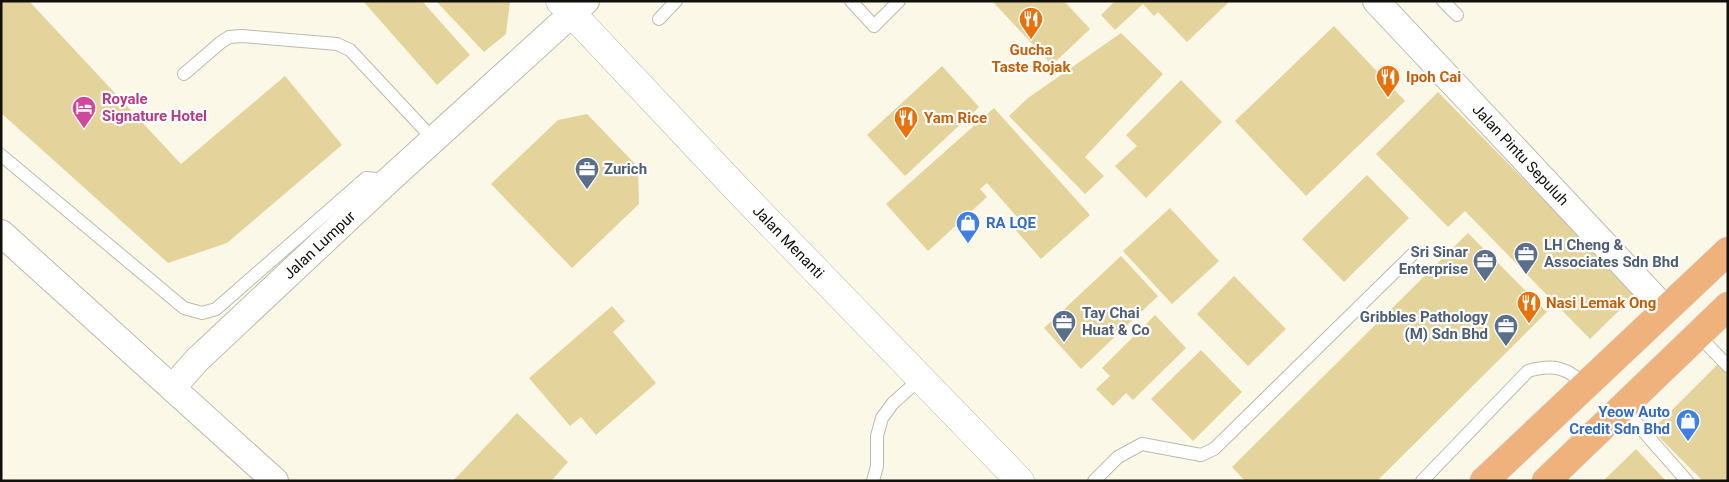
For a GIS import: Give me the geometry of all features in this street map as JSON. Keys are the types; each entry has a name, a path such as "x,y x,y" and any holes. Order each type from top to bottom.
{"main road":[{"path":"1484,481 1728,251"},
{"path":"1546,481 1728,306"}],"street":[{"name":"Jalan Pintu Sepuluh","path":"1376,1 1665,309"},
{"name":"Jalan Lumpur","path":"173,387 197,360 434,140 573,5"},
{"name":"Jalan Menanti","path":"573,5 738,190 1020,481"},
{"path":"1,233 275,481"}],"lane":[{"path":"658,19 676,1"},
{"path":"851,1 874,26 899,1"},
{"path":"1443,1 1457,15"},
{"path":"184,74 229,37 242,36 337,44 350,50 434,140"},
{"path":"1,155 184,308 202,313 216,308 366,178 390,179"},
{"path":"1094,481 1118,457 1142,444 1201,455 1214,449 1416,251"},
{"path":"1698,335 1728,366"},
{"path":"1422,481 1528,371 1547,367 1564,370 1574,374 1585,386"},
{"path":"873,481 877,466 877,436 882,418 893,403 921,378"},
{"path":"1623,408 1687,481"}],"building":[{"name":"Royale Signature Hotel","path":"1,1 29,1 181,164 285,76 342,145 227,243 168,263 1,113"},
{"path":"363,1 422,1 470,55 437,85"},
{"path":"436,1 510,1 506,34 484,52"},
{"path":"996,1 1064,1 1090,29 1052,65 994,3"},
{"path":"1115,1 1230,1 1187,42 1158,12 1154,16 1143,4 1115,30 1101,15"},
{"path":"1334,26 1405,101 1306,196 1235,121"},
{"path":"1121,33 1163,74 1085,157 1104,176 1085,194 1009,116 1028,98"},
{"path":"942,66 979,107 905,176 867,135"},
{"path":"1181,80 1222,122 1146,198 1115,166 1137,146 1126,135"},
{"path":"1438,92 1636,294 1590,339 1465,211 1448,227 1376,154"},
{"path":"994,108 1090,215 1041,259 1012,226 1019,219 987,183 980,189 987,197 928,251 886,204"},
{"path":"587,114 638,167 639,204 572,268 491,184 558,120"},
{"path":"1367,175 1409,218 1344,282 1302,239"},
{"path":"1170,208 1219,261 1172,304 1123,251"},
{"path":"1468,233 1547,312 1377,481 1245,481 1232,467"},
{"path":"1121,256 1158,296 1081,369 1044,328"},
{"path":"1234,276 1286,329 1248,366 1197,314"},
{"path":"612,306 625,321 613,332 656,383 596,435 581,417 570,426 529,378"},
{"path":"1155,315 1186,348 1133,400 1126,393 1113,406 1096,389 1110,376 1102,368"},
{"path":"1201,350 1242,392 1193,441 1151,399"},
{"path":"1718,364 1728,374 1728,481 1703,481 1652,430"},
{"path":"517,413 568,462 551,481 453,481"},
{"path":"1636,449 1666,481 1603,481"}],"place":[{"name":"Gucha Taste Rojak","path":"1031,40"},
{"name":"Ipoh Cai","path":"1388,98"},
{"name":"Royale Signature Hotel","path":"84,129"},
{"name":"Yam Rice","path":"906,139"},
{"name":"Zurich","path":"587,190"},
{"name":"RA LQE","path":"968,244"},
{"name":"LH Cheng & Associates Sdn Bhd","path":"1526,275"},
{"name":"Sri Sinar Enterprise","path":"1485,282"},
{"name":"Nasi Lemak Ong","path":"1529,324"},
{"name":"Tay Chai Huat & Co","path":"1064,343"},
{"name":"Gribbles Pathology (M) Sdn Bhd","path":"1506,347"},
{"name":"Yeow Auto Credit Sdn Bhd","path":"1688,442"}]}
